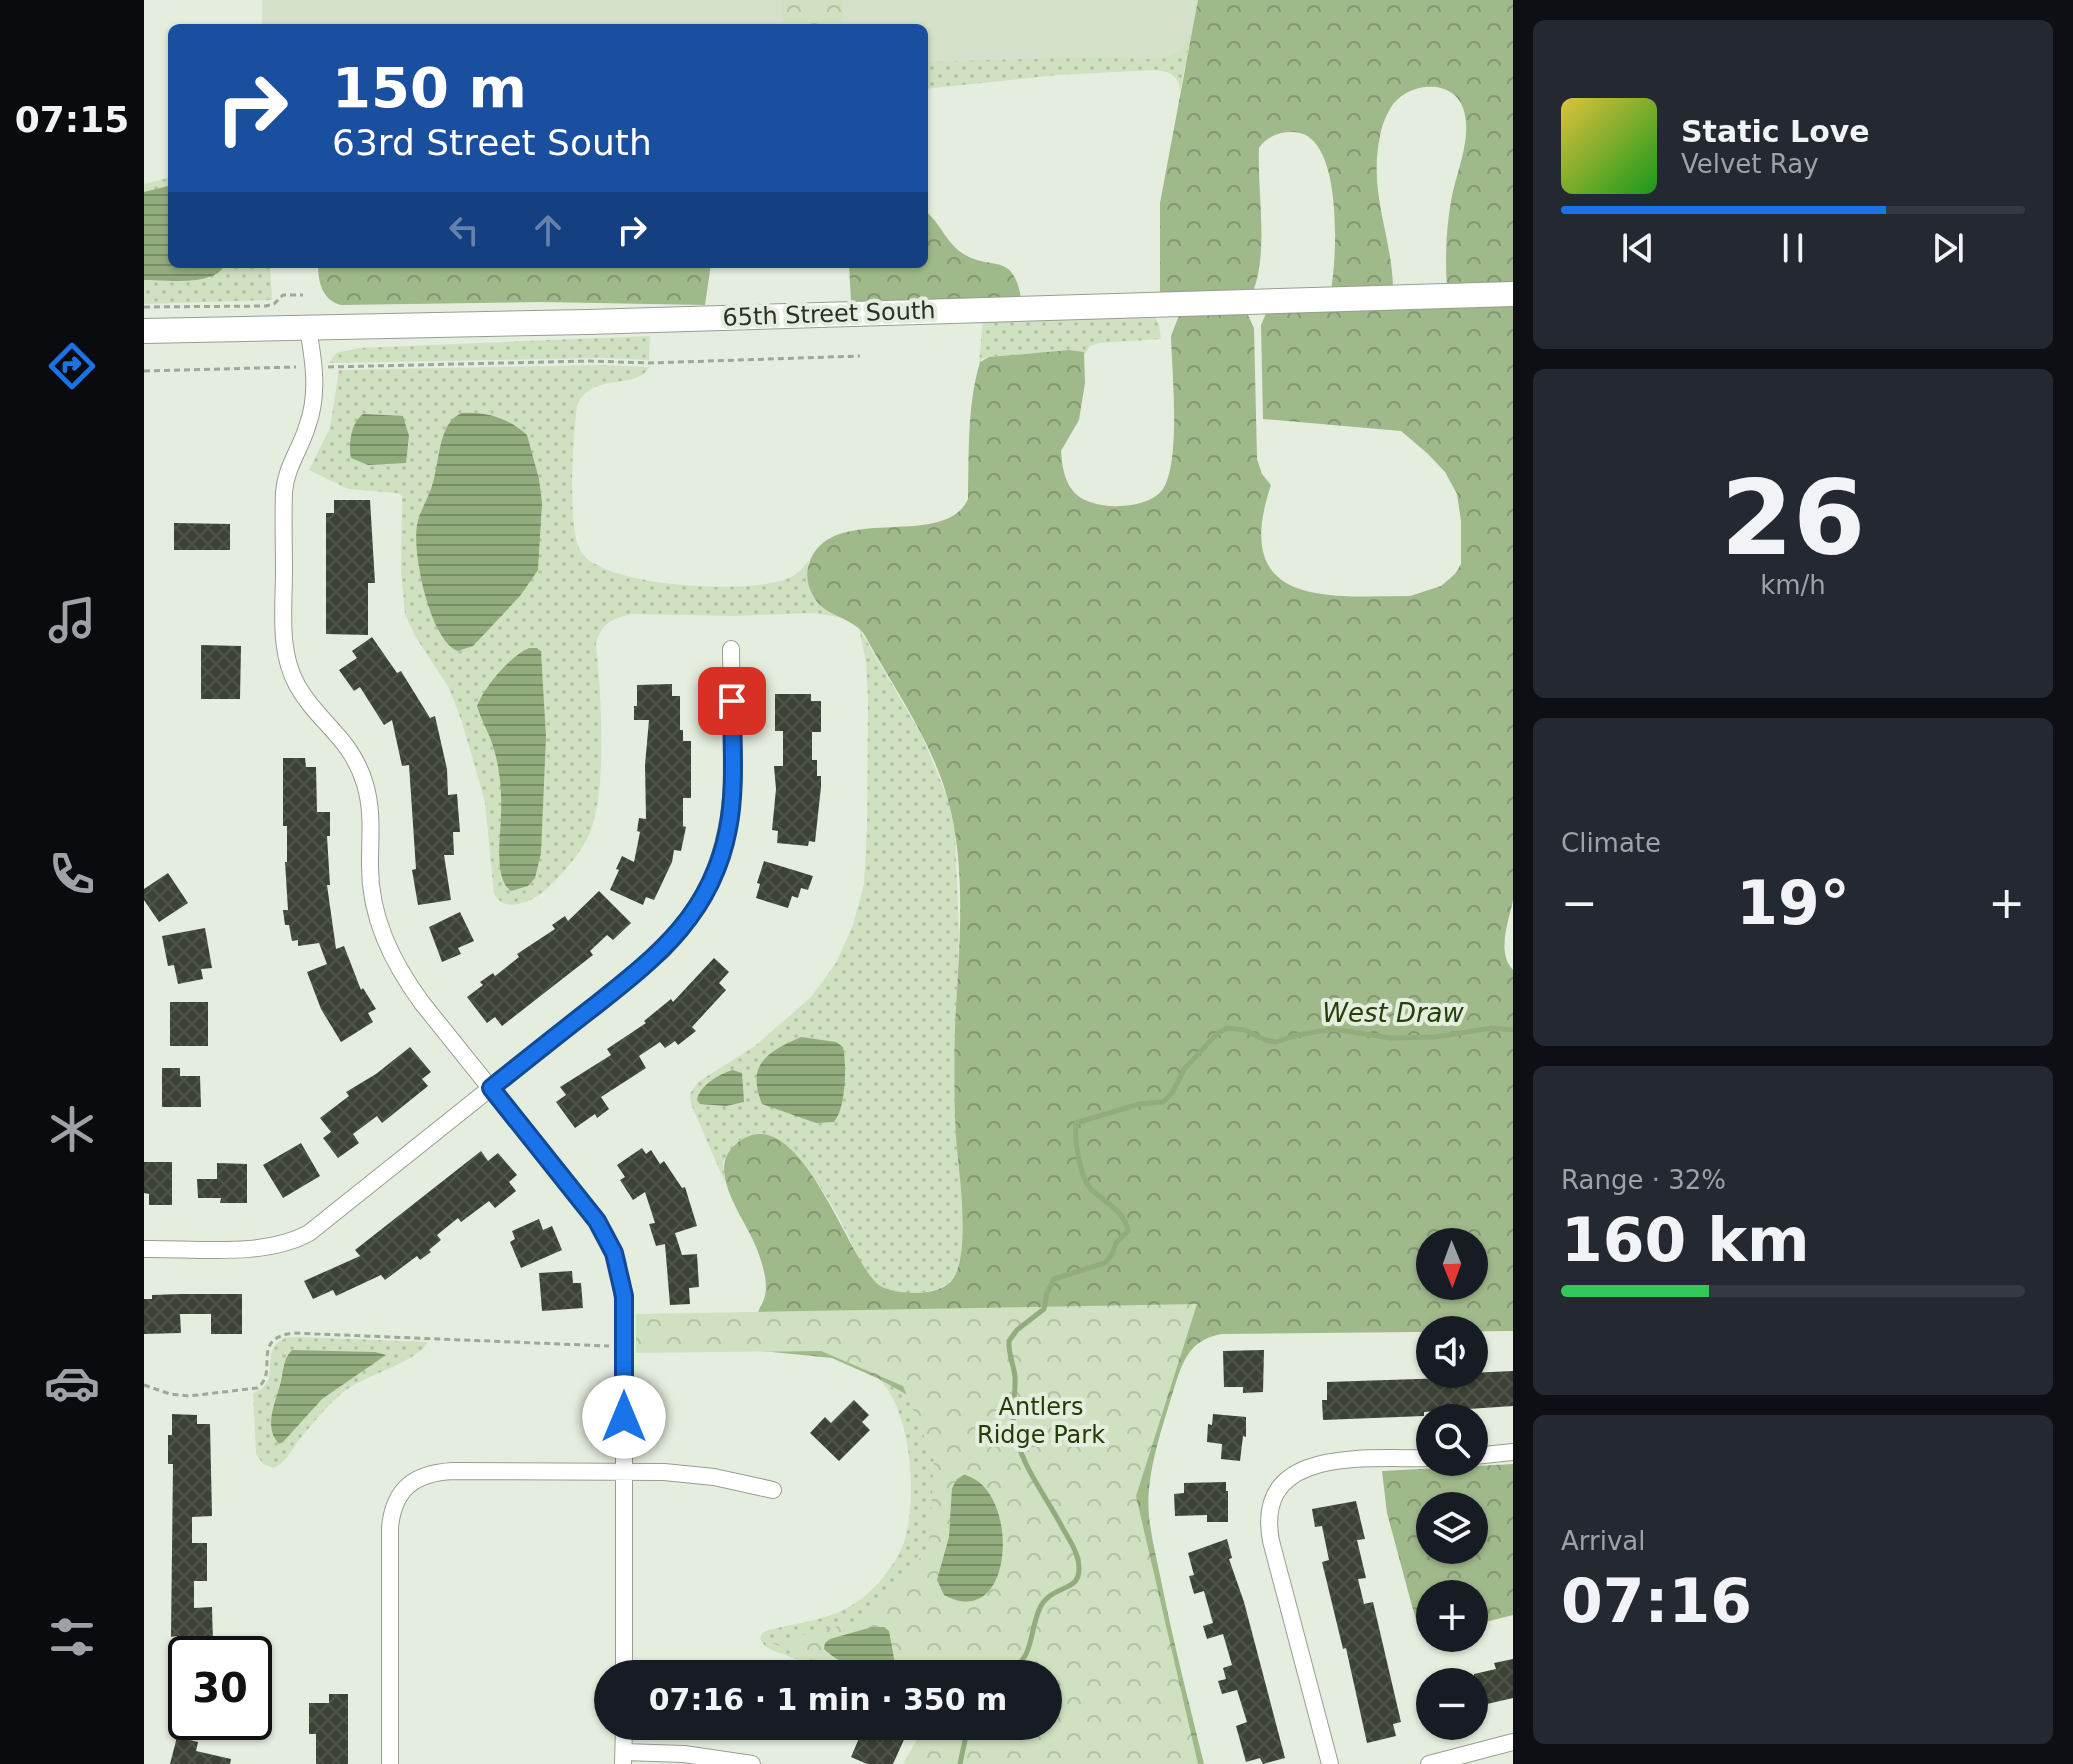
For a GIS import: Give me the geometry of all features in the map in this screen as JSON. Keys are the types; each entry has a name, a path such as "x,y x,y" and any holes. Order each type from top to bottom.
{"street":[{"name":"65th Street South","path":"144,331 308,329 1513,294"},
{"path":"308,329 314,359 314,399 308,427 288,469 284,492 284,634 288,663 297,686 341,737 364,781 371,816 371,885 385,943 412,990 597,1221 617,1261 624,1305 624,1660"},
{"path":"144,1249 262,1248 291,1241 317,1227 662,951 686,924 707,890 722,854 730,817 731,649"},
{"path":"1488,1455 1513,1452"},
{"path":"1330,1764 1271,1541 1269,1520 1273,1503 1288,1479 1314,1464 1416,1459"},
{"path":"390,1764 389,1531 394,1506 403,1491 422,1476 439,1472 701,1475 773,1490"},
{"path":"1429,1764 1513,1742"},
{"path":"624,1758 684,1754 752,1764"}],"path":[{"path":"144,307 266,306 274,304 283,295 303,295"},
{"path":"337,367 590,361 649,363 860,356"},
{"path":"144,371 285,367"},
{"path":"144,1385 189,1396 257,1388 266,1379 270,1344 279,1336 293,1333 611,1346"}],"shaded area":[{"path":"262,0 1254,0 1254,65 928,71 928,24 262,24"},
{"path":"168,186 168,268 222,268 220,271 189,281 144,280 144,192"},
{"path":"462,413 497,417 527,435 542,503 538,570 520,596 473,646 458,651 448,644 431,614 420,575 416,538 418,519 433,484 445,432 454,418"},
{"path":"363,414 403,416 409,436 406,463 368,465 351,458 351,434"},
{"path":"529,648 537,648 541,652 546,737 541,853 535,878 528,886 511,891 505,885 500,867 501,797 497,763 477,706 498,673"},
{"path":"801,1037 836,1042 843,1047 844,1086 841,1107 834,1122 816,1123 762,1104 758,1069 778,1048"},
{"path":"733,1070 742,1073 744,1102 726,1106 700,1104 697,1100 706,1085"},
{"path":"292,1350 375,1352 386,1355 322,1399 279,1444 272,1429 272,1413 285,1361"},
{"path":"964,1475 982,1485 995,1504 1002,1529 1002,1554 997,1577 986,1594 968,1602 944,1595 937,1580 949,1537 952,1488 957,1479"},
{"path":"872,1627 884,1627 889,1631 894,1660 840,1660 824,1649 830,1639"}],"green space":[{"path":"782,0 843,0 843,24 783,24"},
{"path":"1198,0 1513,0 1513,285 1447,287 1448,222 1465,145 1466,122 1464,111 1452,93 1422,87 1411,90 1394,103 1380,136 1377,176 1393,288 1331,290 1335,224 1329,172 1320,151 1308,137 1291,132 1273,136 1259,148 1261,240 1258,276 1253,292 1160,294 1160,203"},
{"path":"1191,34 1180,92 1178,82 1172,75 1154,70 1058,75 928,89 928,62 1096,57 1154,59 1180,51"},
{"path":"168,178 168,268 270,268 272,300 144,304 144,184"},
{"path":"928,214 962,253 999,265 1012,273 1021,298 851,302 849,268 928,268"},
{"path":"318,268 710,268 705,305 541,302 341,305 325,295"},
{"path":"1513,304 1513,900 1504,945 1513,970 1513,1331 1488,1331 1488,1316 1416,1316 1416,1332 1222,1334 1210,1337 1193,1348 1179,1373 1162,1429 1148,1501 1166,1603 1204,1764 994,1764 1028,1740 1062,1740 1062,1660 944,1660 989,1636 925,1405 879,1379 832,1358 761,1351 756,1320 765,1294 765,1276 758,1252 726,1182 724,1168 727,1155 736,1144 759,1134 780,1141 801,1160 820,1187 867,1271 879,1285 896,1291 927,1292 948,1284 956,1274 962,1238 954,1083 960,893 951,812 945,788 925,742 864,634 820,605 809,586 808,568 821,545 839,534 936,523 955,514 968,499 973,396 980,362 989,357 1069,350 1084,352 1085,383 1079,420 1061,451 1067,482 1081,498 1092,503 1118,506 1145,502 1163,489 1169,476 1174,438 1171,336 1180,313 1246,311 1254,328 1257,459 1262,474 1271,485 1262,525 1264,554 1275,574 1294,587 1347,596 1410,596 1441,586 1461,564 1461,521 1457,494 1445,472 1401,431 1263,419 1261,325 1267,311"},
{"path":"1153,314 1159,324 1161,339 1099,343 1090,346 1085,354 1069,350 989,357 979,364 983,319"},
{"path":"650,336 649,360 601,358 329,363 336,353 359,348"},
{"path":"601,365 649,367 634,379 593,388 577,406 573,504 581,552 595,564 618,574 679,585 711,587 768,584 793,576 809,560 810,587 825,607 840,617 812,613 735,616 631,614 608,623 596,644 601,768 599,794 589,835 560,876 544,891 526,902 508,904 494,894 485,802 462,722 449,688 415,636 405,614 401,571 402,496 348,489 309,470 330,428 339,370"},
{"path":"859,628 922,736 948,799 955,831 959,933 954,1081 964,1242 953,1278 942,1287 919,1293 888,1289 869,1277 817,1182 790,1150 775,1140 759,1136 743,1139 734,1146 723,1162 730,1194 691,1104 690,1094 698,1082 755,1046 811,997 836,963 853,925 864,884 867,830 868,699 866,662"},
{"name":"Antlers Ridge Park","path":"1197,1304 1136,1496 1198,1764 903,1764 917,1740 1062,1740 1062,1660 813,1660 772,1643 858,1621 929,1549 934,1460 903,1386 821,1351 636,1353 636,1314"},
{"path":"288,1337 428,1342 414,1356 342,1393 274,1468 263,1464 256,1454 253,1393 268,1382 273,1349"},
{"path":"879,1379 943,1419 918,1660 799,1660 774,1651 760,1639 762,1633 844,1610 884,1576 902,1547 909,1521 911,1478 905,1433 890,1394"},
{"path":"1513,1464 1513,1615 1488,1621 1488,1580 1416,1580 1416,1619 1387,1513 1382,1471 1416,1469 1416,1476 1488,1476 1488,1465"}],"building":[{"path":"334,500 370,500 375,583 368,583 368,635 326,634 326,513 334,513"},
{"path":"174,523 230,524 230,550 174,550"},
{"path":"372,637 397,673 401,671 430,718 435,716 447,769 448,795 457,794 460,832 453,832 454,855 444,855 451,900 418,905 412,870 416,869 409,765 402,766 392,720 384,725 360,687 354,691 339,670 357,658 352,651"},
{"path":"201,645 241,646 240,699 201,699"},
{"path":"672,684 672,696 680,696 683,741 691,741 691,798 683,798 683,826 686,827 681,851 674,850 672,862 654,900 646,897 643,905 610,890 622,856 634,862 640,832 637,831 639,818 646,819 645,765 649,720 634,720 634,706 637,706 637,685"},
{"path":"775,694 811,694 811,701 821,701 821,732 812,732 812,760 817,760 821,787 815,842 809,841 808,846 777,843 778,831 772,830 776,789 774,766 783,766 783,731 775,731"},
{"path":"283,758 305,758 306,767 316,767 317,812 330,812 330,836 327,836 330,885 327,885 336,949 344,946 361,990 363,988 376,1009 368,1013 373,1022 341,1042 321,1009 307,972 327,964 319,943 298,946 298,940 292,941 289,925 285,925 283,910 288,910 285,862 287,826 283,826"},
{"path":"764,861 813,876 808,890 801,888 798,898 792,896 788,908 756,898"},
{"path":"168,873 188,903 159,922 144,900 144,889"},
{"path":"599,891 631,923 613,940 607,935 590,951 593,955 502,1026 495,1017 487,1023 467,997 483,985 480,982 493,973 495,976 519,957 517,954 555,929 552,925 565,916 568,921"},
{"path":"460,912 474,941 458,948 461,954 442,962 429,927"},
{"path":"205,928 212,968 201,969 203,979 178,984 174,965 168,966 162,936"},
{"path":"714,958 729,972 719,983 726,990 692,1027 696,1031 678,1045 675,1041 665,1048 660,1042 639,1056 646,1068 601,1097 609,1109 597,1118 595,1114 575,1128 556,1102 566,1095 560,1087 611,1055 607,1049 646,1023 644,1021 671,999 673,1002"},
{"path":"170,1002 208,1002 208,1046 170,1046"},
{"path":"410,1047 431,1072 422,1079 428,1086 382,1123 377,1116 353,1134 359,1143 338,1158 323,1138 331,1132 320,1118 349,1096 346,1092 376,1074"},
{"path":"162,1068 180,1068 180,1076 200,1076 201,1107 162,1107"},
{"path":"301,1143 320,1176 283,1198 263,1165"},
{"path":"642,1148 646,1154 651,1150 660,1164 664,1161 682,1188 685,1187 697,1226 675,1233 682,1255 697,1254 699,1287 689,1288 690,1304 670,1305 665,1244 656,1246 649,1224 655,1223 645,1192 633,1200 620,1180 625,1177 617,1165"},
{"path":"481,1151 488,1161 498,1153 517,1175 509,1182 516,1191 495,1208 489,1201 461,1222 458,1218 437,1235 441,1240 429,1250 431,1252 420,1260 417,1256 385,1280 381,1275 336,1296 333,1290 313,1299 304,1281 360,1256 355,1250"},
{"path":"144,1162 172,1162 172,1205 149,1205 149,1194 144,1193"},
{"path":"217,1163 247,1164 247,1203 220,1203 221,1198 198,1198 197,1179 217,1179"},
{"path":"539,1219 543,1230 552,1226 562,1250 521,1268 510,1242 515,1239 512,1231"},
{"path":"572,1271 573,1283 581,1283 583,1308 542,1311 539,1273"},
{"path":"242,1294 242,1334 211,1334 211,1314 180,1314 181,1333 144,1334 144,1299 152,1299 152,1295"},
{"path":"1264,1350 1263,1392 1243,1393 1243,1387 1224,1387 1223,1351"},
{"path":"1513,1371 1513,1406 1416,1404 1416,1416 1323,1420 1322,1400 1327,1400 1327,1382 1416,1379 1416,1388 1488,1388 1488,1372"},
{"path":"854,1400 869,1415 862,1422 870,1430 839,1461 810,1433 825,1417 831,1423"},
{"path":"172,1414 197,1415 197,1424 210,1424 212,1516 192,1517 192,1543 207,1543 207,1581 194,1581 194,1608 212,1607 213,1636 171,1636 173,1464 168,1464 168,1435 172,1435"},
{"path":"1213,1414 1246,1417 1246,1437 1243,1436 1240,1461 1221,1459 1222,1444 1207,1442 1208,1424 1212,1425"},
{"path":"1226,1482 1228,1522 1207,1522 1207,1515 1175,1516 1174,1494 1184,1493 1184,1483"},
{"path":"1356,1501 1365,1539 1357,1540 1366,1578 1358,1579 1364,1604 1373,1602 1401,1722 1393,1724 1396,1736 1367,1743 1346,1648 1343,1649 1322,1562 1329,1560 1322,1526 1315,1527 1312,1509"},
{"path":"1227,1539 1232,1558 1229,1559 1244,1602 1285,1758 1263,1764 1260,1758 1246,1762 1236,1726 1247,1722 1237,1690 1222,1694 1218,1681 1226,1679 1223,1668 1232,1665 1223,1634 1207,1639 1203,1626 1213,1623 1204,1591 1194,1594 1189,1576 1194,1575 1188,1553"},
{"path":"1513,1659 1513,1698 1488,1704 1488,1671 1496,1669 1494,1663"},
{"path":"329,1694 348,1694 348,1764 316,1764 316,1734 309,1734 309,1703 329,1703"},
{"path":"176,1740 198,1742 196,1751 231,1759 230,1764 170,1764"},
{"path":"858,1740 904,1740 893,1764 867,1764 851,1757"}],"waterway":[{"name":"West Draw","path":"1023,1660 1043,1603 1076,1581 1079,1563 1021,1453 1014,1426 1015,1377 1009,1341 1017,1330 1044,1309 1054,1279 1105,1263 1116,1243 1128,1231 1118,1212 1087,1183 1079,1158 1076,1123 1139,1104 1163,1102 1172,1093 1185,1068 1218,1033 1227,1028 1245,1030 1276,1042 1333,1029 1391,1038 1435,1037 1492,1028 1513,1030"},
{"name":"West Draw","path":"960,1764 965,1740"}],"route":[{"path":"624,1417 624,1296 614,1253 597,1221 491,1088 662,951 694,914 713,878 728,829 732,795 732,701"}]}
